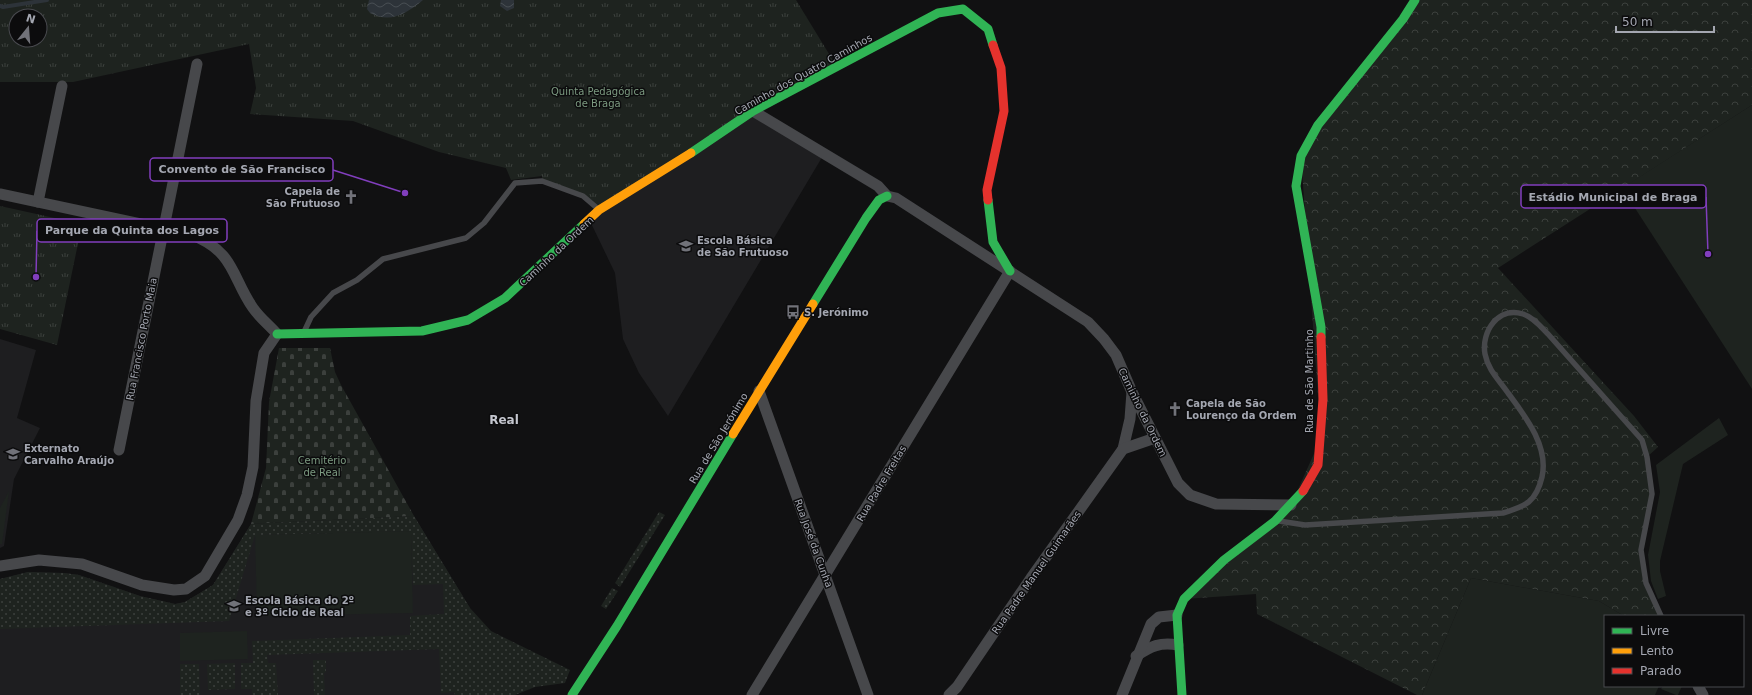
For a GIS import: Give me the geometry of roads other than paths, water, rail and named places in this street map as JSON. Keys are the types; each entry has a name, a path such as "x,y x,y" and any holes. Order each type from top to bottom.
{"street":[{"name":"Rua de São Martinho","path":"1182,695 1177,615 1184,599 1224,560 1275,521 1291,505 1301,494 1318,465 1323,399 1321,327 1296,186 1302,156 1318,125 1394,30 1415,0"},
{"name":"Caminho da Ordem","path":"963,9 988,29 1001,68 1004,111 987,190 994,242 1010,271"},
{"name":"Caminho dos Quatro Caminhos","path":"599,210 657,175 753,111 938,13 963,9"},
{"name":"Rua Francisco Porto Maia","path":"119,450 197,64"},
{"path":"38,202 62,86"},
{"name":"Caminho da Ordem","path":"753,111 878,186 887,196 896,198 1088,322 1104,339 1116,356 1132,392 1178,483 1190,495 1216,504 1291,505"},
{"path":"0,194 192,235 207,241 220,251 231,264 254,309 277,334 264,353 256,401 253,467 247,495 238,520 205,576 186,589 174,590 142,585 82,564 38,560 0,566"},
{"name":"Rua de São Jerónimo","path":"572,695 617,626 759,391 870,212 879,200 887,196"},
{"name":"Caminho da Ordem","path":"277,334 304,332 422,331 468,320 505,298 599,210"},
{"name":"Rua Padre Freitas","path":"752,695 1010,271"},
{"name":"Rua José da Cunha","path":"759,391 868,695"},
{"name":"Rua Padre Manuel Guimarães","path":"949,695 957,687 1123,449 1130,419 1132,392"},
{"path":"1123,449 1155,438"},
{"path":"1122,695 1136,656 1151,624 1159,616 1177,615"},
{"path":"1136,656 1153,645 1162,643 1178,645"}],"lane":[{"name":"Caminho da Ordem","path":"304,332 311,317 333,293 357,280 383,259 466,238 484,223 515,183 542,181 584,196 599,210"},
{"path":"1275,521 1305,525 1503,513 1526,506 1539,491 1543,473 1542,453 1534,432 1491,370 1485,354 1485,339 1489,326 1496,318 1509,313 1522,314 1536,321 1642,440 1647,456 1652,494 1641,550 1646,583 1661,615"}],"water":[{"path":"369,0 423,0 405,13 398,16 385,17 370,13 367,9"},
{"path":"501,0 514,0 514,8 507,11 500,6"}],"waterway":[{"path":"0,6 3,7 47,0"}],"place":[{"name":"Convento de São Francisco","path":"405,193"},
{"name":"Capela de São Frutuoso","path":"351,197"},
{"name":"Escola Básica de São Frutuoso","path":"686,246"},
{"name":"Estádio Municipal de Braga","path":"1708,254"},
{"name":"Parque da Quinta dos Lagos","path":"36,277"},
{"name":"S. Jerónimo","path":"793,312"},
{"name":"Capela de São Lourenço da Ordem","path":"1175,409"},
{"name":"Externato Carvalho Araújo","path":"13,454"},
{"name":"Escola Básica do 2º e 3º Ciclo de Real","path":"234,606"}],"district":[{"name":"Real","path":"504,420"}],"park label":[{"name":"Quinta Pedagógica de Braga","path":"598,96"},
{"name":"Cemitério de Real","path":"322,466"}]}
